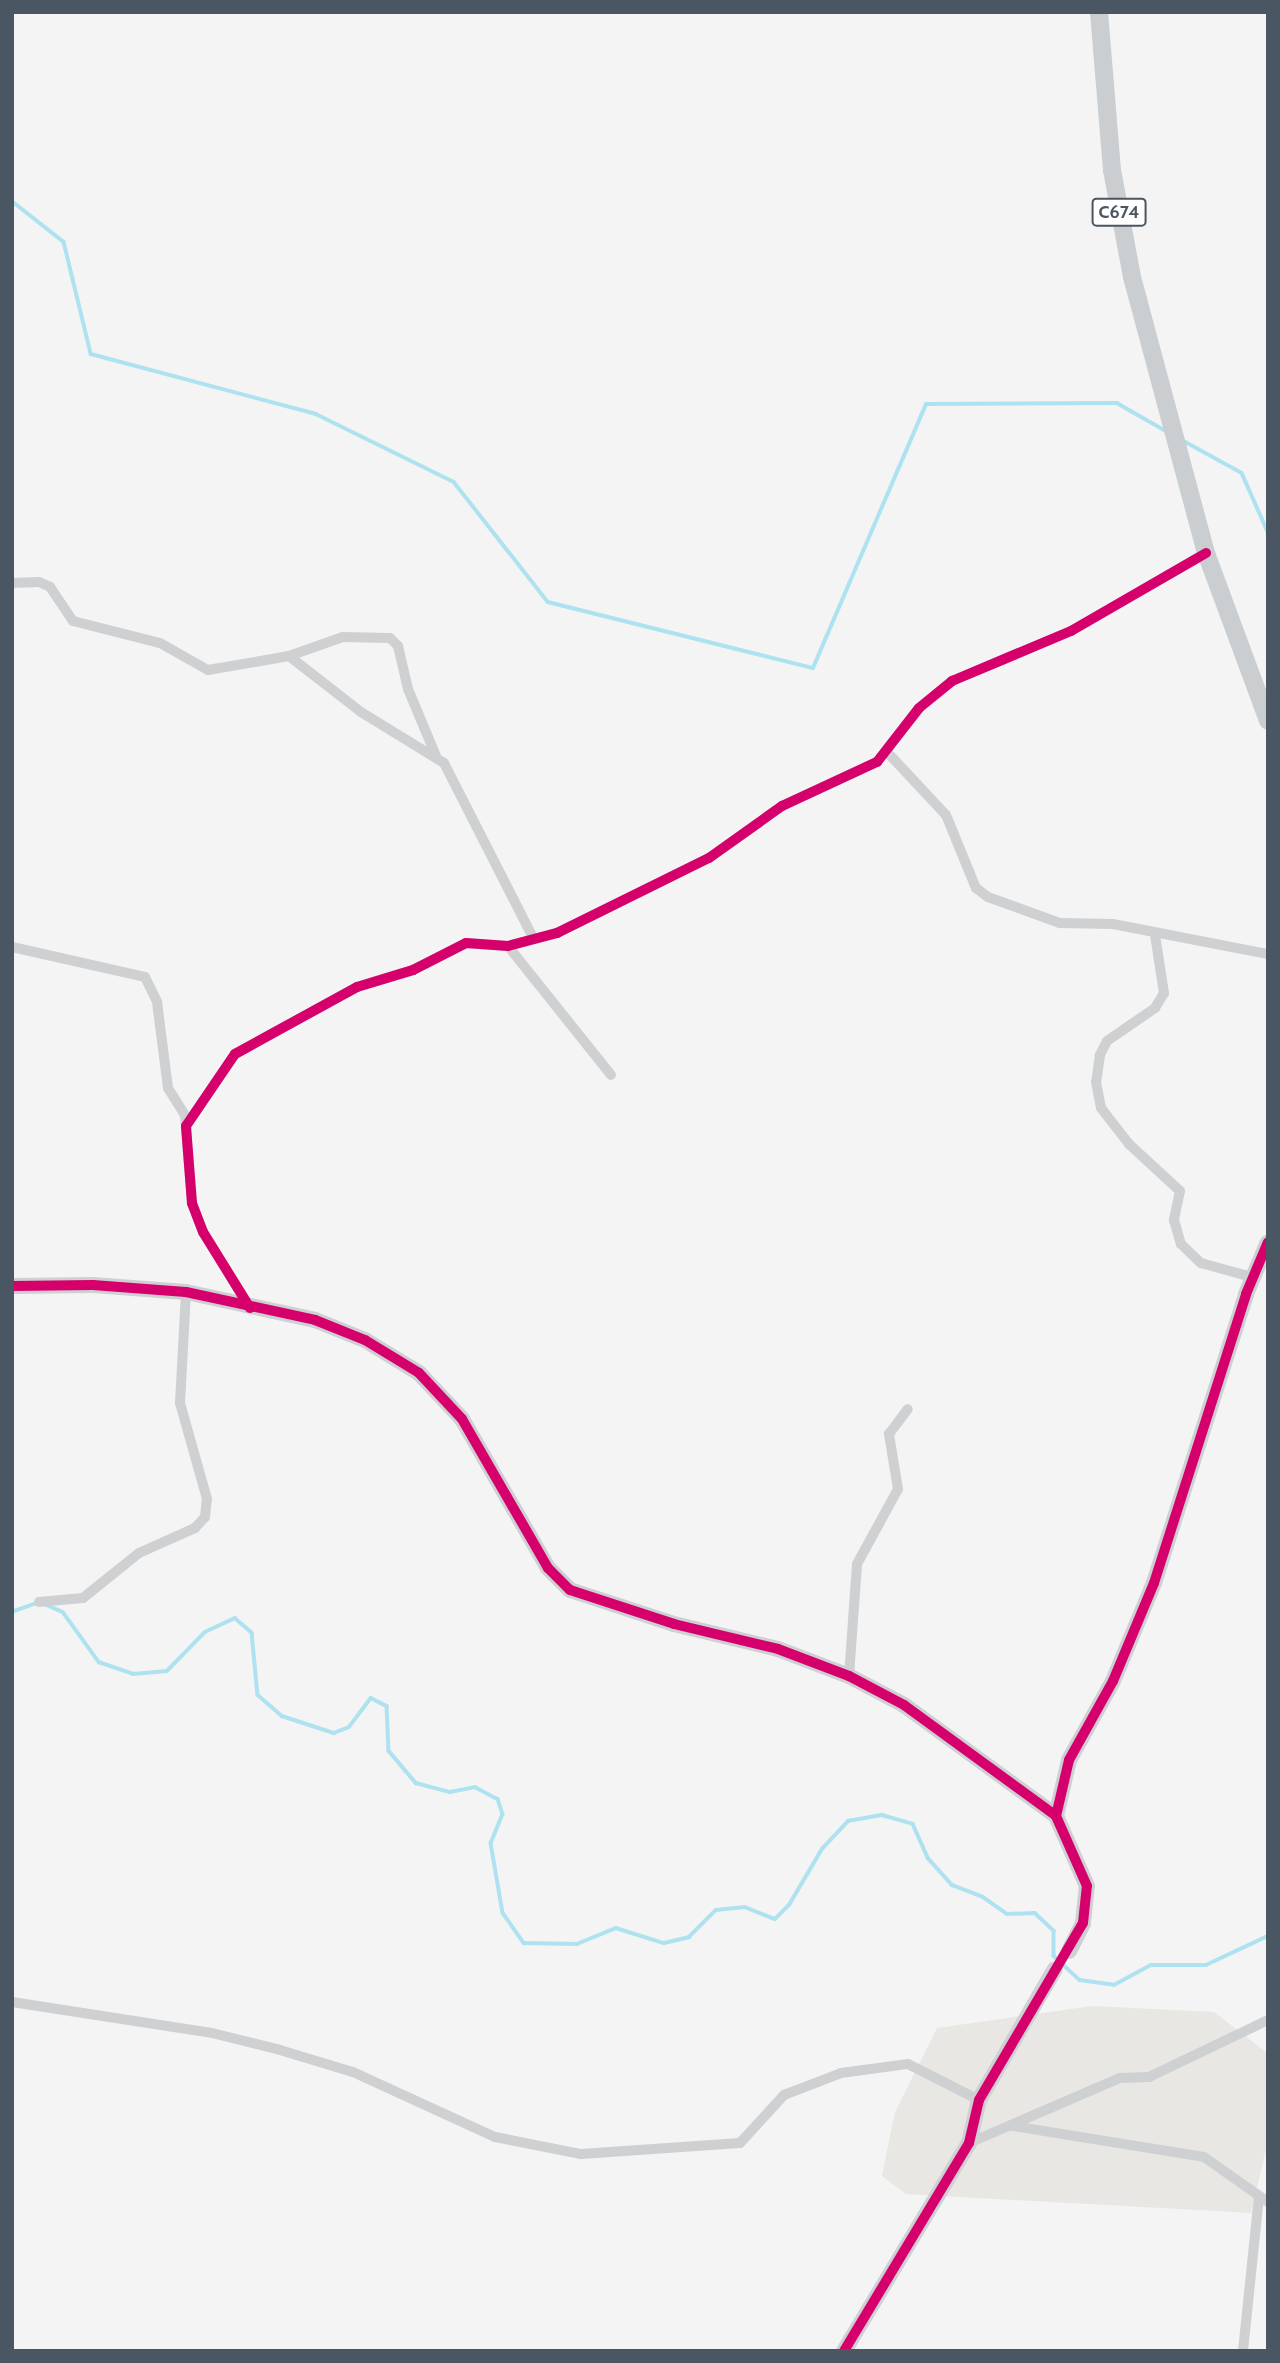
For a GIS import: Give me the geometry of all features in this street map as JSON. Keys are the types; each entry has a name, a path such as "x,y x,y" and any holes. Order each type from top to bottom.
{"main road":[{"name":"C674","path":"1100,12 1120,221 1166,407 1206,553 1268,721"}],"street":[{"path":"186,1126 235,1054 357,987 413,970 466,943 508,946 585,921 709,859 782,806 888,753 919,708 952,681 1071,631 1206,553"},
{"path":"12,583 39,582 50,587 73,621 160,643 208,670 289,656 343,637 393,639 436,756 453,777 532,936"},
{"path":"289,656 361,712 436,756"},
{"path":"888,753 946,815 981,893 1060,923 1113,924 1268,954"},
{"path":"1155,934 1164,993 1143,1019 1107,1041 1098,1067 1101,1108 1129,1144 1180,1191 1174,1220 1181,1244 1201,1263 1252,1276"},
{"path":"508,946 611,1075"},
{"path":"12,947 145,977 157,1002 168,1088 185,1115 192,1203 203,1232 250,1308"},
{"path":"1056,1816 1069,1760 1113,1681 1154,1583 1252,1276 1268,1242"},
{"path":"12,1286 93,1284 186,1292 315,1320 366,1340 419,1373 462,1419 548,1568 570,1590 612,1606 790,1653 849,1676 904,1705 1056,1816 1087,1886 1083,1923 1069,1951 1055,1969 979,2100 969,2143 844,2351"},
{"path":"39,1602 83,1598 139,1553 195,1528 205,1517 207,1499 180,1403 186,1292"},
{"path":"849,1676 856,1564 898,1489 890,1434 908,1409"},
{"path":"12,2002 212,2033 293,2053 353,2072 495,2137 581,2154 740,2143 784,2095 841,2073 908,2064 979,2100"},
{"path":"969,2143 1120,2078 1149,2077 1268,2021"},
{"path":"1013,2126 1192,2154 1214,2163 1264,2200 1243,2351"}],"shaded area":[{"path":"1092,2006 1214,2012 1266,2052 1268,2142 1251,2213 906,2194 882,2176 895,2112 937,2028"}],"waterway":[{"path":"12,201 64,242 91,354 316,414 454,482 548,602 813,668 926,404 1117,403 1166,431"},
{"path":"1182,440 1242,473 1268,532"},
{"path":"12,1612 37,1603"},
{"path":"47,1605 63,1612 99,1662 133,1674 167,1671 205,1632 235,1618 252,1633 258,1695 282,1716 334,1733 349,1727 371,1698 387,1706 389,1751 416,1783 450,1792 475,1787 498,1799 503,1814 491,1843 503,1913 524,1943 577,1944 616,1928 664,1943 689,1937 716,1910 745,1907 775,1919 789,1905 822,1849 848,1821 882,1815 913,1824 928,1858 952,1885 983,1897 1007,1914 1035,1913 1054,1931 1054,1956 1080,1980 1114,1985 1151,1965 1206,1965 1268,1936"}],"cycle path":[{"path":"250,1308 203,1232 192,1203 186,1126 235,1054 357,987 413,970 466,943 508,946 557,933 709,858 782,806 877,762 919,708 952,681 1071,631 1206,553"},
{"path":"844,2351 969,2143 979,2100 1083,1923 1087,1886 1056,1816 1069,1760 1113,1681 1154,1583 1246,1294 1268,1242"},
{"path":"12,1286 93,1285 186,1292 315,1320 365,1340 419,1373 462,1419 548,1568 570,1590 674,1624 778,1649 849,1676 904,1705 1056,1816"}]}
